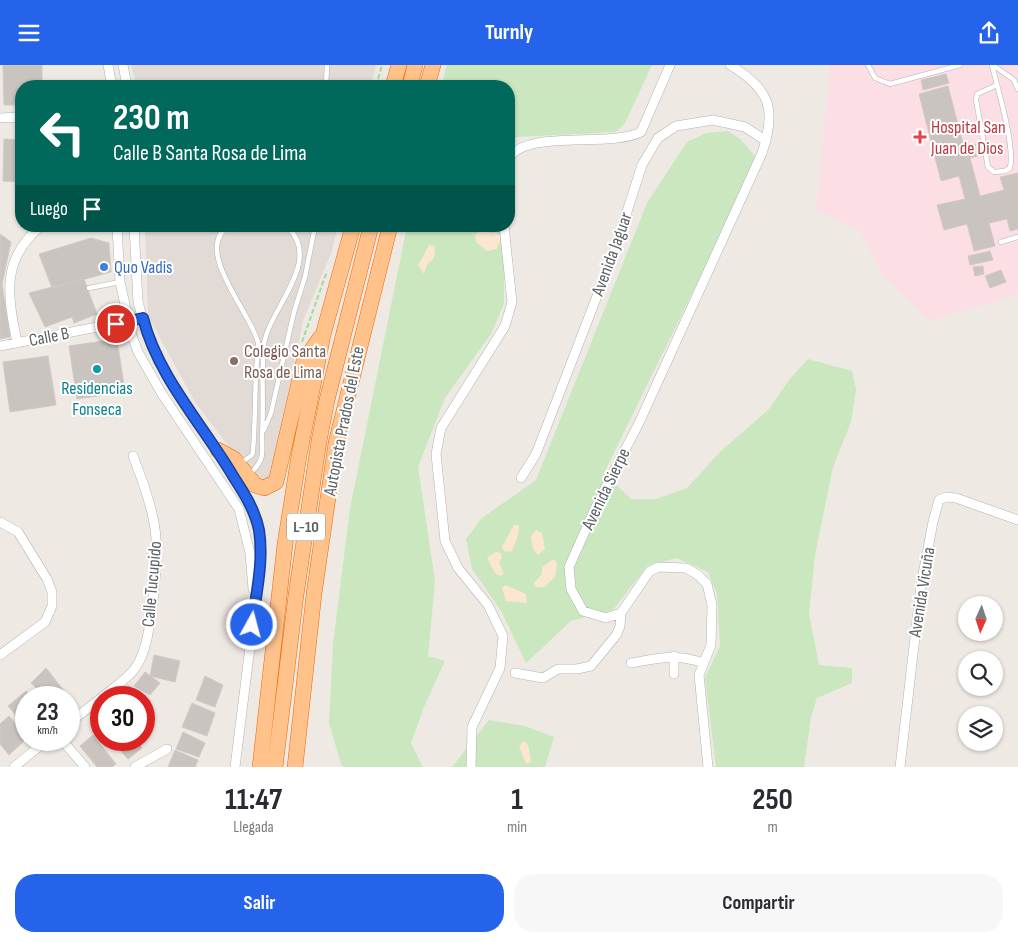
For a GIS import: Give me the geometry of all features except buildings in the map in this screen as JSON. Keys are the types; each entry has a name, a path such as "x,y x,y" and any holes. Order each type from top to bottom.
{"highway":[{"path":"395,80 399,65"},
{"path":"411,80 415,65"},
{"path":"429,80 434,65"},
{"path":"260,767 286,544 299,455 323,335 352,232"},
{"name":"Autopista Prados del Este","path":"275,767 296,595 319,441 369,232"},
{"name":"Autopista Prados del Este","path":"294,767 314,594 336,443 388,232"},
{"path":"218,450 238,463 255,485 264,488 273,485 279,478 291,411 304,361 311,348 323,335"}],"street":[{"path":"108,65 111,80"},
{"path":"123,65 126,80"},
{"path":"515,153 526,145 586,139 613,140 641,132 670,65"},
{"name":"Avenida Sierpe","path":"621,613 606,618 583,611 571,589 569,567 639,423 766,141 769,131 770,109 756,84 730,65"},
{"path":"0,118 15,117"},
{"name":"Avenida Jaguar","path":"522,478 536,454 614,252 642,165 658,138 676,126 713,120 745,127 766,141"},
{"path":"17,343 9,296 11,268 19,248 35,232"},
{"path":"117,232 120,282 128,323 150,375 239,509 250,553 254,607"},
{"path":"134,232 136,279 146,331 166,373 218,450 251,505 259,530 260,567 236,767"},
{"path":"471,767 472,727 500,668 503,636 488,605 458,568 445,541 436,454 441,428 504,326 512,302 505,232"},
{"name":"Calle B","path":"0,347 128,323 143,318"},
{"name":"Calle Tucupido","path":"116,686 136,667 145,647 156,577 158,548 155,519 150,499 133,456"},
{"name":"Avenida Vicuña","path":"900,767 921,585 933,521 939,500 946,497 956,498 1018,520"},
{"path":"0,522 18,532 47,579 52,592 52,606 46,622 0,655"},
{"path":"515,673 543,678 558,669 577,669 592,666 617,634 621,613 649,572 658,567 686,568 707,583 712,605 712,645 699,675 699,695 708,767"},
{"path":"674,657 674,674"},
{"path":"631,663 685,657 704,663"},
{"name":"Calle Tucupido","path":"80,714 90,707"},
{"path":"136,767 167,749"},
{"path":"14,767 34,751"},
{"path":"71,751 85,767"}],"lane":[{"path":"327,80 328,65"},
{"path":"868,65 874,78 890,84 960,65"},
{"path":"993,65 997,85 1011,155 1010,168 994,173 988,167 976,101 977,94 997,85"},
{"path":"993,65 1014,80 1018,89"},
{"path":"224,232 220,237 218,249 222,275 250,322 258,344 253,451 246,461 238,463"},
{"path":"248,478 261,458 264,344 271,321 293,284 297,272 299,247 293,232"},
{"path":"262,433 271,413 294,313 305,277 314,232"},
{"path":"1001,243 1018,237"},
{"path":"297,272 305,277"},
{"path":"89,288 120,282"}],"path":[{"path":"378,80 382,65"}],"shaded area":[{"path":"131,65 376,65 372,80 135,80"},
{"name":"Hospital San Juan de Dios","path":"830,65 1018,65 1018,294 931,321 883,276 859,230 816,210"},
{"name":"Colegio Santa Rosa de Lima","path":"145,232 337,232 332,251 303,321 275,459 268,480 255,481 195,402 148,316"}],"green space":[{"path":"447,65 652,65 625,123 616,132 515,138 515,80 443,80"},
{"path":"728,131 740,139 758,159 604,473 631,499 656,499 687,488 720,452 769,409 789,380 808,359 852,371 856,389 851,422 833,467 815,555 809,614 819,665 852,668 852,683 817,698 811,717 804,767 716,767 705,678 720,646 717,594 708,572 676,558 647,566 613,610 571,621 526,663 501,611 472,569 466,539 482,518 536,480 647,203 687,142 706,133"},
{"path":"406,232 502,232 504,304 491,334 445,398 418,467 435,581 428,656 445,661 424,707 411,743 423,767 344,767 341,764 329,723 333,644 350,509"},
{"path":"489,720 525,726 554,737 545,767 452,767"}],"sand":[{"path":"479,232 496,232 501,237 497,249 487,251 476,242 475,234"},
{"path":"429,245 435,246 434,258 427,265 424,274 418,265"},
{"path":"514,525 519,525 516,542 511,552 504,551 502,547"},
{"path":"536,530 542,533 545,549 538,555 533,548 531,536"},
{"path":"496,552 501,553 502,558 499,563 504,574 500,576 495,573 487,558"},
{"path":"555,560 557,564 555,577 544,587 536,587 534,583 542,574 542,567"},
{"path":"506,585 526,594 527,603 506,601 502,588"},
{"path":"524,741 528,745 531,762 526,764 519,746"}],"place":[{"name":"Hospital San Juan de Dios","path":"920,137"},
{"name":"Quo Vadis","path":"104,267"},
{"name":"Colegio Santa Rosa de Lima","path":"234,361"},
{"name":"Residencias Fonseca","path":"97,369"}],"route":[{"path":"116,324 128,323 143,318 146,331 166,373 218,450 251,505 259,530 260,542 260,567 252,625"}]}
